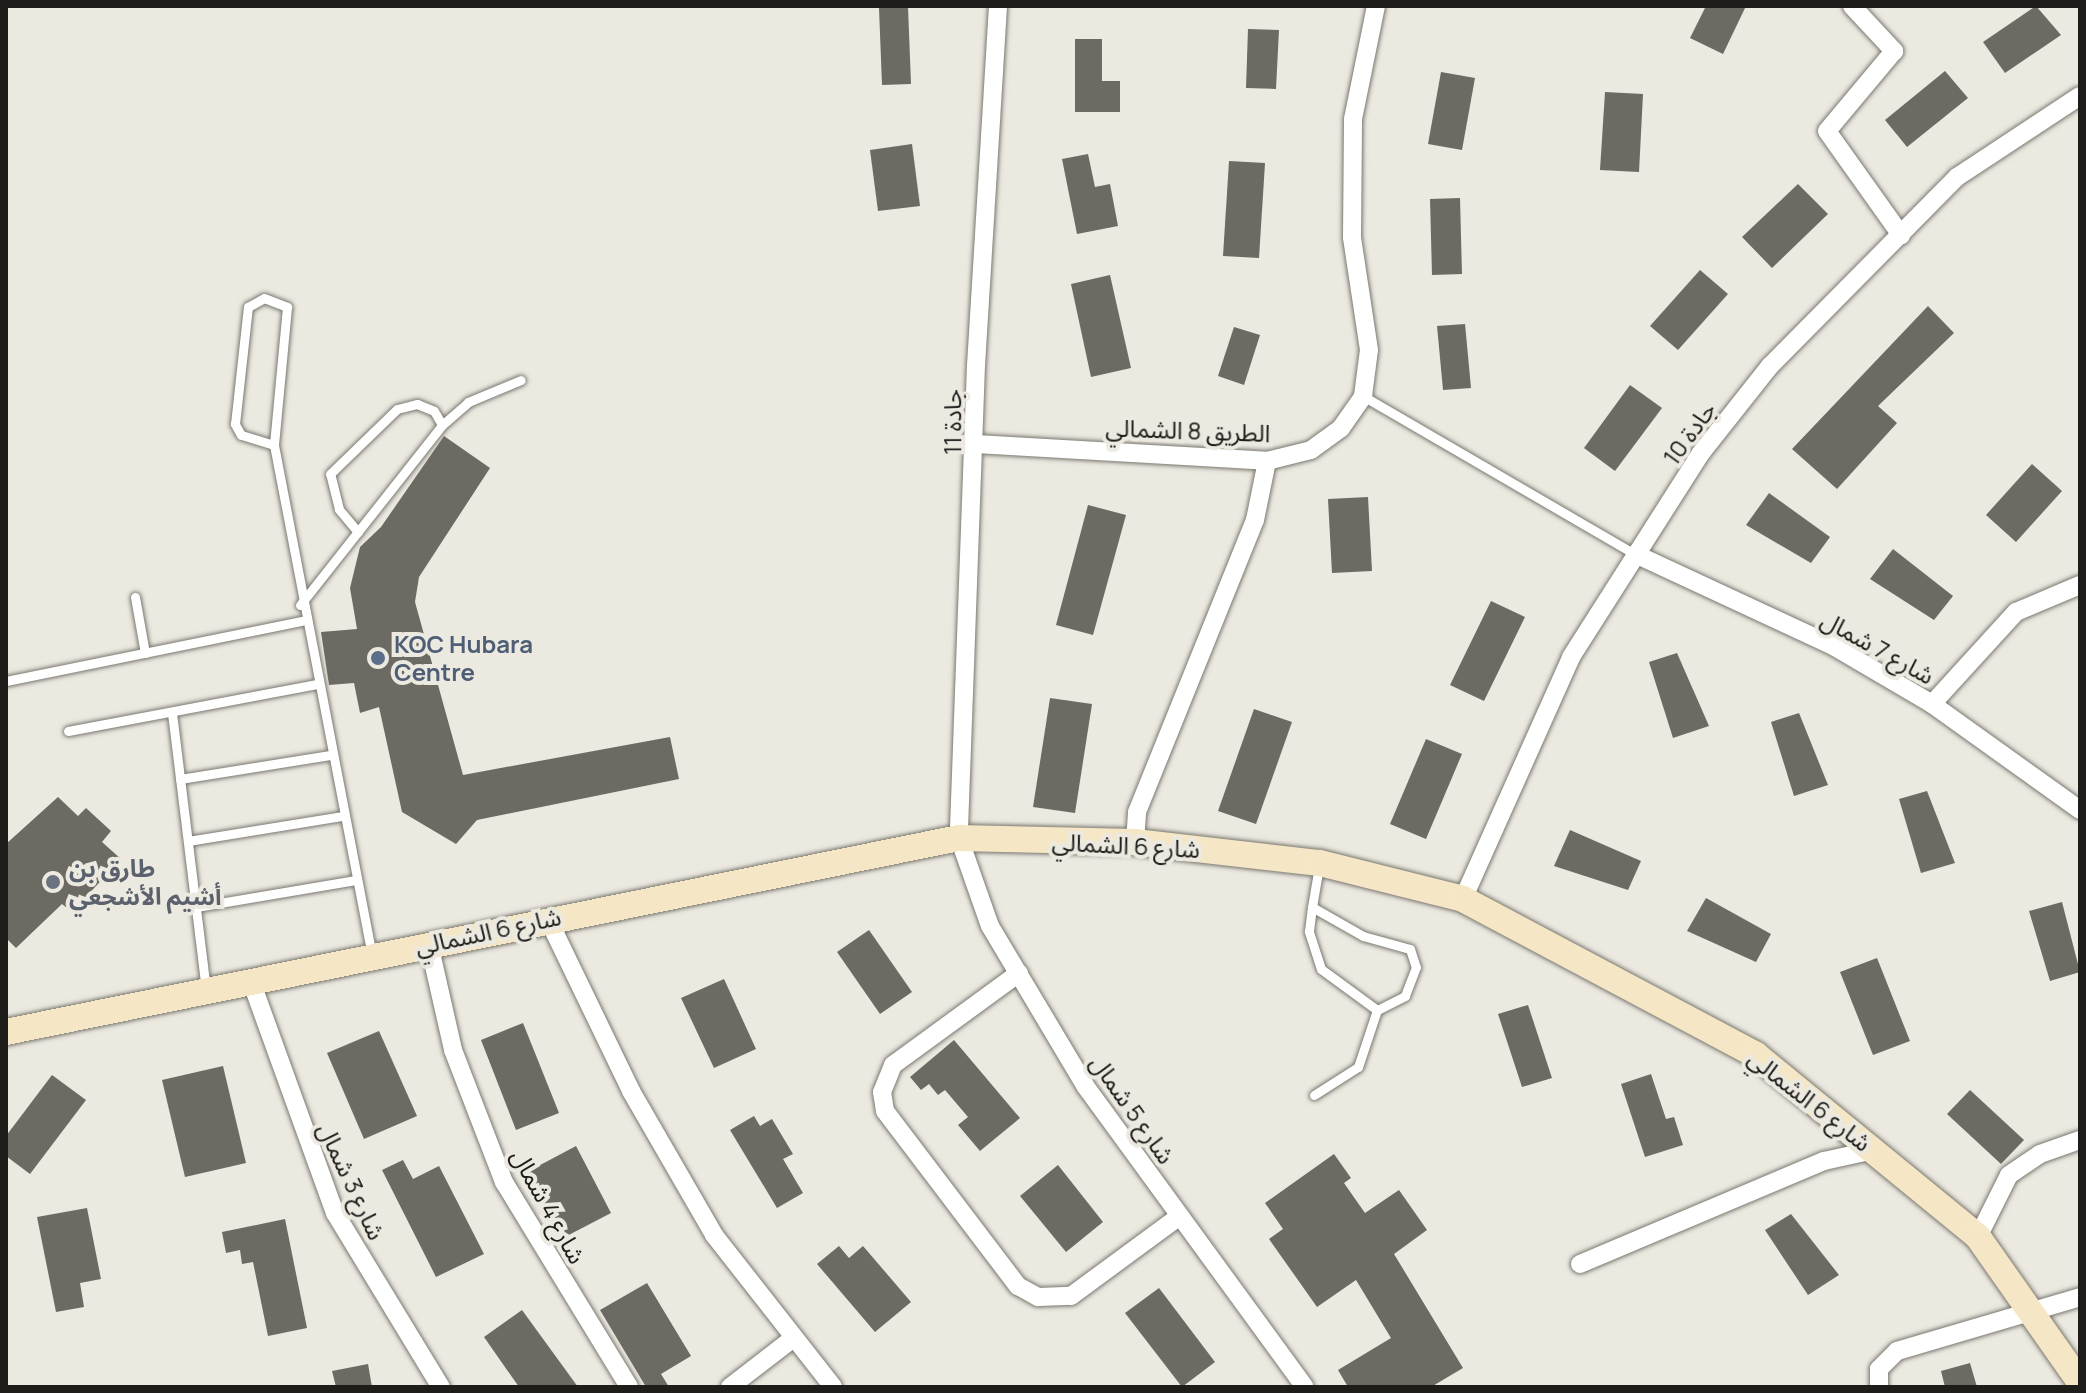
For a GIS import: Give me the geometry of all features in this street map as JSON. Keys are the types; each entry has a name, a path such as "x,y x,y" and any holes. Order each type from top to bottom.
{"street":[{"name":"جادة 11","path":"959,838 998,6"},
{"name":"الطريق 8 الشمالي","path":"976,444 1267,461 1311,450 1341,428 1363,396 1369,350 1352,237 1353,119 1376,6"},
{"path":"1852,6 1894,51 1827,131 1901,235"},
{"name":"جادة 10","path":"1463,899 1571,657 1701,453 1770,366 1957,177 2080,96"},
{"path":"1135,842 1137,812 1255,520 1267,461"},
{"name":"شارع 7 شمال","path":"1635,554 1835,647 1932,704 2080,810"},
{"path":"1932,704 2016,612 2080,585"},
{"name":"شارع 6 الشمالي","path":"7,1032 548,919 959,838 1135,842 1320,863 1463,899 1756,1055 1978,1237 2080,1382"},
{"name":"شارع 5 شمال","path":"959,838 990,926 1086,1087 1305,1387"},
{"path":"548,919 631,1091 714,1235 792,1339 833,1387"},
{"name":"شارع 4 شمال","path":"429,944 453,1050 504,1182 629,1387"},
{"path":"1019,973 893,1065 882,1092 885,1111 1018,1286 1038,1297 1071,1296 1180,1216"},
{"name":"شارع 3 شمال","path":"251,981 335,1213 441,1387"},
{"path":"1978,1237 2009,1175 2040,1154 2080,1140"},
{"path":"1580,1264 1824,1161 1874,1150"},
{"path":"1879,1387 1879,1369 1897,1351 2080,1297"},
{"path":"730,1387 792,1339"}],"lane":[{"path":"274,445 241,435 235,424 248,307 264,298 287,307 274,445 302,621 372,956"},
{"path":"300,605 442,425 468,402 521,380"},
{"path":"1363,396 1635,554"},
{"path":"358,532 339,509 330,474 397,409 417,404 434,411 442,425"},
{"path":"135,597 145,653"},
{"path":"6,681 302,621"},
{"path":"68,731 316,684"},
{"path":"172,713 206,990"},
{"path":"180,779 330,755"},
{"path":"188,841 343,816"},
{"path":"1320,863 1312,907 1310,945 1321,969 1377,1010"},
{"path":"196,907 356,880"},
{"path":"1312,907 1363,936 1413,953 1411,988 1397,1003 1377,1010"},
{"path":"1314,1095 1358,1067 1377,1010"}],"building":[{"path":"1706,6 1746,6 1723,54 1690,38"},
{"path":"2036,6 2061,35 2005,73 1983,42"},
{"path":"908,7 911,84 882,85 879,8"},
{"path":"1248,29 1279,30 1276,89 1246,88"},
{"path":"1075,39 1102,39 1102,81 1120,81 1120,112 1075,112"},
{"path":"1945,71 1968,98 1907,147 1885,120"},
{"path":"1441,72 1475,78 1462,150 1428,144"},
{"path":"1605,92 1643,94 1639,172 1600,170"},
{"path":"912,144 920,206 878,211 870,150"},
{"path":"1088,154 1095,187 1110,184 1118,226 1077,234 1062,159"},
{"path":"1229,161 1265,163 1259,258 1223,256"},
{"path":"1798,184 1828,214 1772,268 1742,237"},
{"path":"1460,198 1462,274 1432,275 1430,199"},
{"path":"1700,270 1728,294 1678,350 1650,326"},
{"path":"1110,275 1131,368 1091,377 1071,284"},
{"path":"1928,306 1954,333 1878,406 1897,423 1837,489 1792,449"},
{"path":"1465,324 1471,388 1443,390 1437,326"},
{"path":"1234,327 1260,335 1244,385 1218,376"},
{"path":"1630,385 1662,408 1615,471 1584,448"},
{"name":"KOC Hubara Centre","path":"444,436 490,468 419,577 415,602 463,775 670,737 679,779 477,820 456,844 402,812 379,707 360,713 354,683 329,685 321,632 357,629 350,588 360,547 381,527"},
{"path":"2032,464 2062,491 2016,542 1986,515"},
{"path":"1769,493 1830,537 1811,563 1746,525"},
{"path":"1368,497 1372,571 1332,573 1328,499"},
{"path":"1088,505 1126,515 1093,635 1056,625"},
{"path":"1893,549 1953,596 1934,620 1870,579"},
{"path":"1491,601 1525,617 1484,701 1450,685"},
{"path":"1677,653 1709,726 1673,738 1649,662"},
{"path":"1050,698 1092,704 1075,813 1033,807"},
{"path":"1254,709 1292,722 1256,824 1218,811"},
{"path":"1799,713 1828,785 1794,796 1771,722"},
{"path":"1426,739 1462,754 1426,839 1390,824"},
{"path":"1927,791 1955,863 1921,873 1899,799"},
{"name":"طارق بن أشيم الأشجعي","path":"58,797 78,816 86,808 111,831 102,842 121,859 72,912 62,904 16,948 6,938 6,844"},
{"path":"1570,830 1641,861 1628,890 1554,866"},
{"path":"1706,898 1771,934 1756,962 1687,931"},
{"path":"2062,902 2080,972 2050,981 2029,911"},
{"path":"869,930 912,992 880,1014 837,952"},
{"path":"1877,958 1910,1041 1873,1055 1840,972"},
{"path":"724,979 756,1049 714,1068 681,998"},
{"path":"1528,1005 1552,1078 1522,1087 1498,1014"},
{"path":"523,1023 559,1113 516,1130 481,1040"},
{"path":"379,1031 417,1116 364,1139 327,1053"},
{"path":"954,1040 1020,1118 980,1151 958,1125 968,1117 945,1090 938,1095 929,1084 921,1090 910,1077"},
{"path":"223,1066 246,1163 185,1177 162,1080"},
{"path":"1651,1074 1666,1119 1674,1117 1683,1145 1645,1157 1621,1084"},
{"path":"52,1075 86,1100 30,1174 6,1156 6,1136"},
{"path":"1970,1090 2024,1140 2001,1164 1947,1114"},
{"path":"754,1116 760,1126 772,1119 793,1154 783,1159 803,1193 777,1208 730,1130"},
{"path":"576,1146 611,1213 563,1238 527,1172"},
{"path":"1334,1154 1351,1178 1344,1183 1365,1213 1399,1190 1427,1230 1394,1254 1463,1368 1431,1387 1348,1387 1338,1370 1391,1338 1356,1280 1317,1307 1269,1239 1283,1229 1265,1203"},
{"path":"403,1160 413,1179 439,1166 484,1254 436,1277 382,1170"},
{"path":"1058,1165 1103,1222 1066,1252 1020,1196"},
{"path":"87,1208 101,1279 80,1283 84,1307 56,1312 37,1217"},
{"path":"1791,1214 1839,1275 1808,1295 1765,1230"},
{"path":"285,1219 307,1328 268,1336 253,1262 242,1264 240,1250 226,1253 222,1232"},
{"path":"839,1246 849,1258 863,1246 911,1302 875,1332 817,1264"},
{"path":"647,1283 691,1356 661,1374 669,1387 646,1387 600,1310"},
{"path":"1159,1288 1215,1362 1182,1387 1125,1313"},
{"path":"522,1310 578,1387 519,1387 484,1337"},
{"path":"1970,1363 1977,1387 1945,1387 1941,1371"},
{"path":"368,1364 372,1387 336,1387 332,1371"}],"place":[{"name":"KOC Hubara Centre","path":"378,658"},
{"name":"طارق بن أشيم الأشجعي","path":"53,882"}]}
